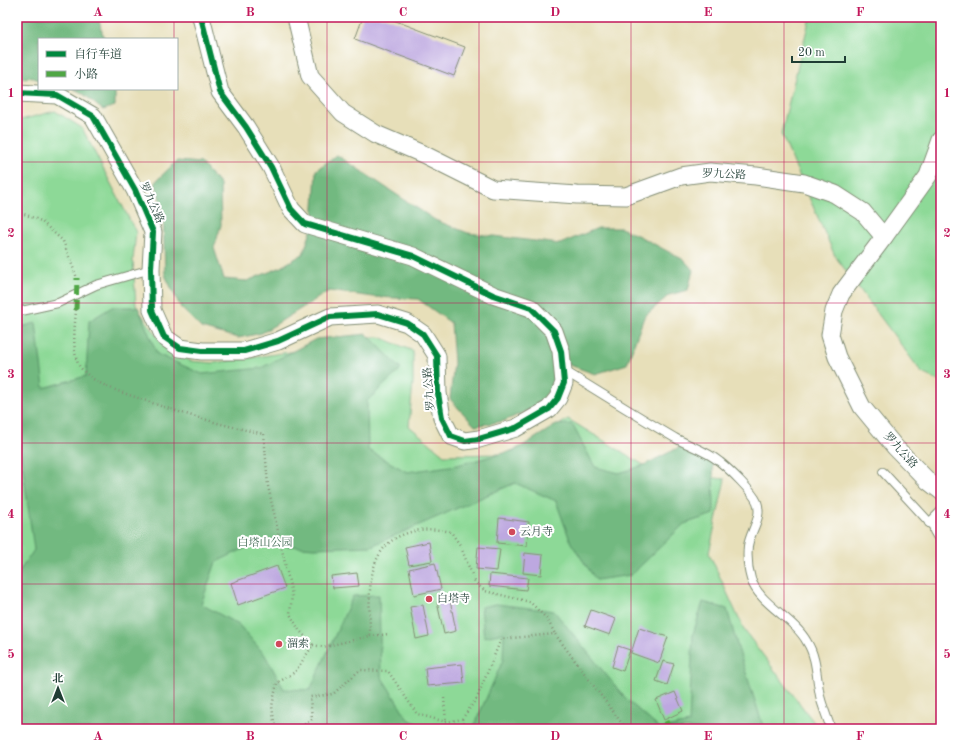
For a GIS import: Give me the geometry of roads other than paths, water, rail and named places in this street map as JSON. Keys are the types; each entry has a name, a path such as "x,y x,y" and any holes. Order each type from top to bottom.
{"street":[{"name":"罗九公路","path":"17,93 57,95 93,116 136,190 153,232 151,269 152,310 164,336 180,348 202,351 244,351 278,341 330,317 378,314 407,323 423,334 437,356 438,393 442,418 451,436 465,441 516,428 549,409 558,398 564,383 561,351 554,331 531,308 493,295 413,256 305,224 291,209 271,168 246,127 220,92 206,31 201,17"},
{"name":"罗九公路","path":"296,17 310,76 343,113 376,134 425,155 493,189 577,195 626,196 681,176 710,172 756,176 804,183 835,194 863,212 884,237 841,294 834,311 830,335 836,357 862,407 895,447 928,481 941,491"},
{"path":"884,237 928,176 941,140"}],"lane":[{"path":"17,312 58,303 96,285 151,269"},
{"path":"563,370 677,439 701,450 720,462 751,493 757,502 759,512 757,522 748,545 748,566 751,579 756,590 797,629 807,642 813,657 821,700 831,729"},
{"path":"884,472 929,524 941,535"},
{"path":"929,524 941,511"},
{"path":"929,524 941,543"}],"place":[{"name":"云月寺","path":"512,532"},
{"name":"白塔寺","path":"429,599"},
{"name":"溜索","path":"279,644"}],"park label":[{"name":"白塔山公园","path":"265,543"}]}
